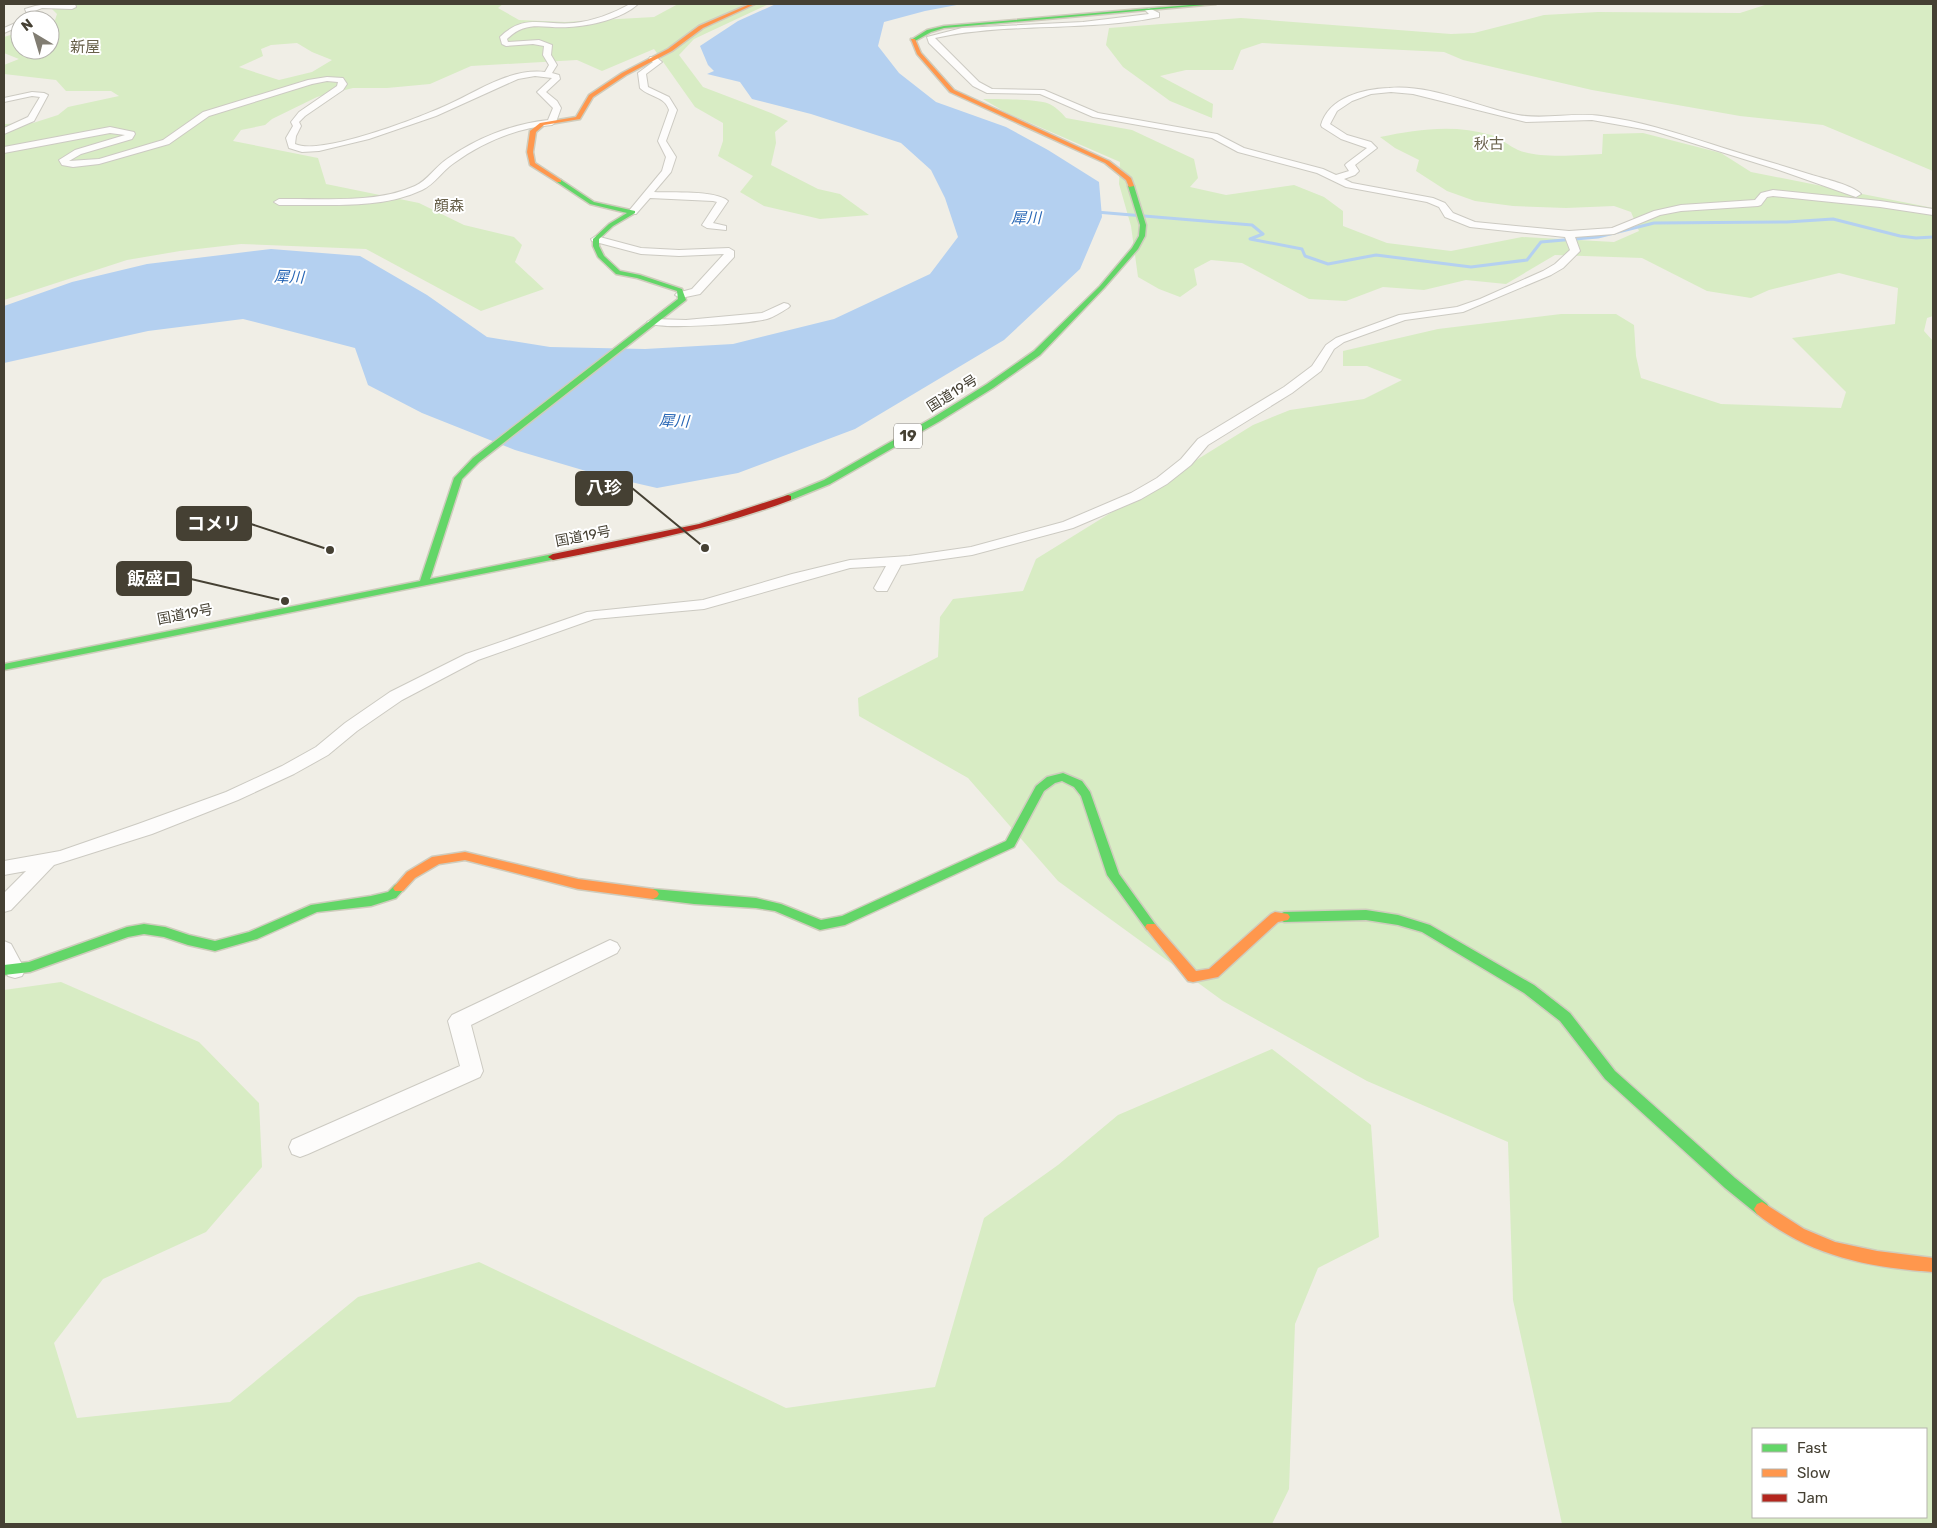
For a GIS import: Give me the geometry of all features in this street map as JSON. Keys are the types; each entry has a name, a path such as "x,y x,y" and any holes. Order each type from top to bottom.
{"main road":[{"path":"633,212 592,203 532,164 530,152 533,131 542,124 578,118 591,96 670,50 710,23 752,4"},
{"name":"国道19号","path":"4,667 703,527 770,506 827,482 983,391 1037,352 1102,287 1135,249 1142,236 1143,225 1129,179 1107,162 952,90 919,53 913,40 929,30 944,27 1214,4"},
{"path":"424,582 458,478 476,460 682,300 680,290 658,282 618,273 601,257 596,246 596,239 611,225 633,212"},
{"path":"9,970 30,967 127,932 144,929 165,932 188,940 215,946 252,936 315,908 371,902 392,895 411,875 436,860 465,856 578,884 655,892 694,899 756,903 777,907 820,925 845,920 1010,844 1040,789 1051,780 1063,777 1078,784 1086,795 1113,875 1153,930 1193,977 1213,973 1274,917 1366,915 1398,920 1426,928 1528,990 1565,1017 1610,1075 1730,1183 1776,1220 1821,1245 1874,1258 1933,1264"}],"street":[{"path":"30,10 43,6 68,7 72,6 72,4"},
{"path":"548,74 553,65 548,54 548,45 540,42 515,45 506,44 503,39 507,34 518,26 528,23 560,26 576,25 635,4"},
{"path":"1149,10 1156,15 1083,24 962,30 931,37 932,41 981,88 1002,92 1041,92 1096,115 1214,136 1242,150 1320,171 1349,185 1430,200 1442,205 1449,216 1454,219 1474,225 1569,234 1614,231 1657,213 1681,208 1758,203 1764,195 1773,193 1880,204 1933,212"},
{"path":"633,212 666,172 671,157 662,141 673,110 672,105 668,100 644,88 642,81 642,73 658,62 653,59"},
{"path":"4,150 110,130 130,134 129,137 120,141 64,160 65,163 70,165 87,164 166,142 177,137 195,120 206,114 311,82 340,80 343,84 340,88 302,114 295,122 297,126 290,141 292,146 297,149 312,151 340,145 424,118 514,77 536,73 556,77 541,92 557,108 552,122 535,123 495,135 449,162 418,188 381,198 279,202"},
{"path":"1335,179 1352,173 1354,171 1350,165 1372,148 1368,144 1344,137 1325,125 1326,118 1338,104 1355,97 1367,93 1397,90 1430,94 1520,119 1541,120 1578,116 1648,127 1777,166 1880,204"},
{"path":"4,100 37,94 44,95 31,118 4,131"},
{"path":"648,195 714,198 723,201 706,225 722,228"},
{"path":"1865,197 1895,198 1933,203"},
{"path":"4,868 62,857 232,796 288,770 322,751 351,727 396,696 472,657 592,615 704,604 850,564 896,561 972,551 1068,525 1136,496 1162,481 1186,462 1203,442 1288,390 1317,368 1330,347 1340,340 1402,317 1459,310 1514,288 1559,266 1575,251 1569,234"},
{"path":"596,239 641,251 679,253 729,251 729,256 696,292 681,295"},
{"path":"653,322 686,323 765,316 784,306"},
{"path":"882,588 896,561"},
{"path":"4,905 49,859"},
{"path":"300,1147 472,1071 459,1021 610,948"},
{"path":"4,949 9,970"}],"green space":[{"path":"47,4 503,4 498,8 519,20 565,22 654,17 678,4 769,4 694,39 679,55 703,87 788,121 775,132 776,143 771,165 818,189 840,194 869,215 820,219 764,206 740,192 753,176 718,156 723,141 723,123 695,107 654,49 602,71 577,60 471,66 430,84 387,88 353,88 317,97 272,119 265,125 241,130 233,141 318,158 326,184 419,203 464,225 514,237 522,245 515,262 544,289 481,311 366,249 241,244 180,251 127,260 4,300 4,124 33,123 58,115 68,107 119,96 111,91 66,91 56,80 4,74 4,65 16,60 60,60 60,10 53,10","holes":["297,43 312,52 332,60 312,72 279,80 239,67 263,56 261,49 271,45"]},
{"path":"1768,4 1933,4 1933,171 1823,125 1740,116 1592,90 1463,60 1444,52 1262,43 1241,50 1233,70 1186,70 1160,76 1213,104 1212,118 1170,101 1123,67 1106,45 1109,28 1241,18 1451,34 1474,33 1544,15 1598,12 1740,13"},
{"path":"10,35 10,55 4,53 4,37"},
{"path":"983,99 1047,103 1060,111 1066,118 1132,130 1194,159 1198,178 1190,187 1226,195 1294,185 1324,197 1343,211 1343,226 1387,243 1451,251 1522,237 1614,242 1639,231 1631,212 1614,206 1566,208 1513,206 1475,201 1447,191 1416,171 1419,160 1395,148 1380,137 1422,130 1464,130 1495,136 1518,150 1527,153 1559,156 1602,154 1603,134 1643,133 1721,153 1751,172 1933,208 1933,316 1927,318 1924,331 1933,341 1933,1524 1562,1524 1513,1300 1508,1142 1367,1081 1223,1001 1058,881 968,778 859,716 858,698 938,657 940,617 953,599 1023,591 1036,559 1253,425 1290,410 1364,399 1402,380 1367,366 1343,366 1343,351 1438,329 1561,314 1616,314 1634,325 1636,356 1641,378 1721,404 1841,408 1846,392 1792,338 1895,324 1898,288 1839,273 1769,290 1751,298 1707,291 1642,258 1555,255 1506,284 1466,280 1424,290 1383,287 1346,301 1309,299 1242,263 1211,260 1194,269 1197,285 1180,297 1159,289 1138,277 1131,226 1119,184 1120,162 1005,112"},
{"path":"61,982 199,1042 259,1103 262,1167 206,1232 103,1279 54,1343 77,1418 230,1402 358,1297 479,1262 786,1408 935,1387 984,1218 1058,1165 1118,1115 1272,1049 1371,1125 1379,1237 1318,1268 1295,1324 1289,1489 1272,1524 4,1524 4,990"}],"water":[{"name":"犀川","path":"776,4 962,4 884,22 878,46 899,73 936,102 1006,127 1048,150 1099,182 1102,217 1080,269 1004,340 855,429 738,473 657,488 596,474 515,450 422,413 368,385 355,348 243,319 148,331 4,363 4,306 72,282 147,264 271,249 360,256 427,295 487,337 550,347 645,349 733,344 834,319 930,274 958,237 945,198 931,170 901,143 811,114 752,99 740,82 707,74 714,71 708,65 700,46 738,21"}],"waterway":[{"path":"1096,212 1252,225 1263,234 1250,239 1302,249 1305,256 1328,264 1376,255 1471,267 1527,260 1541,242 1598,237 1654,223 1787,222 1833,219 1900,236 1916,238 1933,237"}],"traffic: fast":[{"path":"913,40 929,31 944,27 1214,4"},
{"path":"424,582 458,478 476,460 682,300 680,290 638,276 618,273 601,257 596,246 596,239 611,225 633,212 592,203 559,181"},
{"path":"788,498 827,482 937,419 990,386 1037,353 1102,287 1135,249 1142,236 1143,225 1131,186"},
{"path":"4,667 553,557"},
{"path":"653,894 756,903 777,907 820,925 845,920 1010,844 1040,789 1051,780 1063,777 1078,784 1086,795 1113,875 1151,927"},
{"path":"4,970 30,967 127,932 144,929 165,932 188,940 215,946 252,936 315,908 371,901 392,895 399,888"},
{"path":"1284,917 1366,915 1398,920 1426,928 1529,989 1565,1017 1610,1075 1730,1183 1762,1209"}],"traffic: slow":[{"path":"559,181 532,164 530,152 533,131 542,124 578,118 591,96 624,74 670,50 701,27 753,4"},
{"path":"913,40 919,53 952,91 1107,162 1129,179 1131,186"},
{"path":"399,888 411,875 436,860 465,856 578,884 653,894"},
{"path":"1151,927 1193,977 1213,973 1275,917 1284,917"},
{"path":"1762,1209 1798,1234 1835,1249 1877,1258 1933,1265"}],"traffic: jam":[{"path":"553,557 702,526 760,509 788,498"}],"place":[{"name":"八珍","path":"705,548"},
{"name":"コメリ","path":"330,550"},
{"name":"飯盛口","path":"285,601"}],"district":[{"name":"新屋","path":"85,47"},
{"name":"秋古","path":"1489,144"},
{"name":"顔森","path":"449,206"}]}
